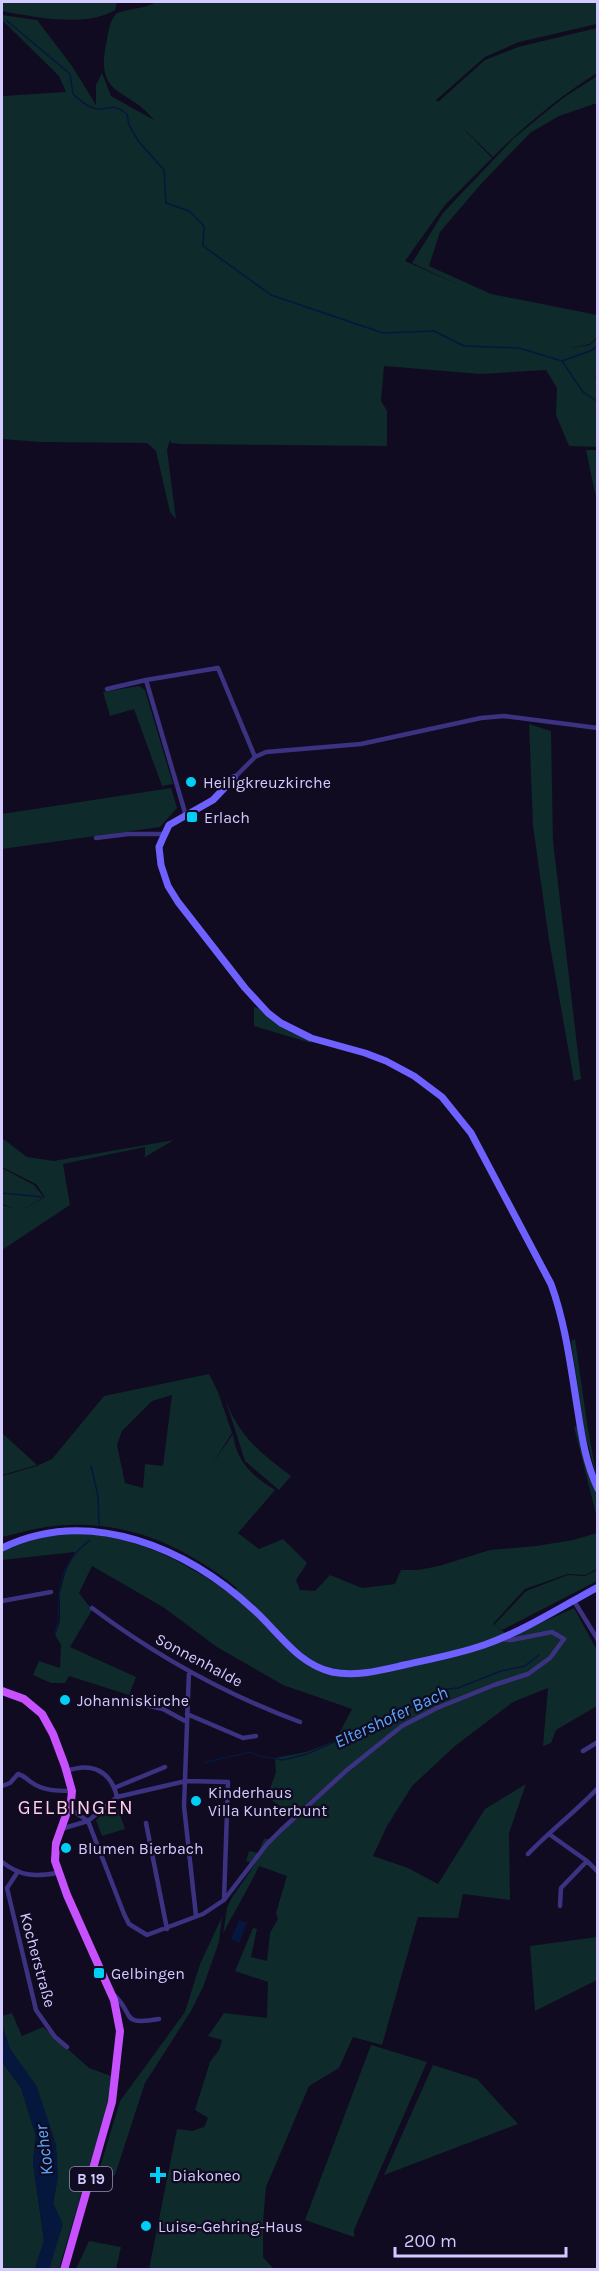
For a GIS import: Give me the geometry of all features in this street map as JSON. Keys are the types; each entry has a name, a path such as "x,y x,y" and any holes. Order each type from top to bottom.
{"main road":[{"name":"B 19","path":"3,1694 24,1699 42,1714 53,1734 67,1771 72,1791 70,1809 55,1847 57,1873 111,1992 120,2031 112,2102 64,2270"}],"street":[{"path":"107,689 218,668 255,757"},
{"path":"146,680 186,816"},
{"path":"597,728 504,716 481,718 361,744 266,752 255,757 213,800 169,825 159,847 159,856 168,886 178,902 238,980 268,1013 281,1023 311,1038 365,1053 414,1076 442,1096 471,1133 551,1284 559,1305 585,1451 597,1488"},
{"path":"96,838 128,834 164,834"},
{"path":"2,1548 38,1535 74,1531 115,1534 158,1547 219,1581 256,1612 303,1659 323,1670 347,1674 388,1669 457,1653 499,1639 597,1587"},
{"path":"2,1601 51,1592"},
{"path":"574,1600 597,1640"},
{"name":"Sonnenhalde","path":"92,1608 127,1634 189,1671 266,1710 300,1722"},
{"path":"70,1809 88,1821 129,1924 147,1935 167,1929 196,1917 224,1900 267,1844 280,1831 347,1770 402,1726 437,1708 494,1684 528,1674 550,1658 564,1639 552,1632 512,1640 499,1639"},
{"path":"189,1671 184,1806 196,1917"},
{"path":"131,1702 163,1709 187,1722"},
{"path":"187,1714 243,1738 256,1736"},
{"path":"583,1751 597,1742"},
{"path":"67,1771 84,1767 102,1771 108,1776 117,1797"},
{"path":"114,1788 165,1767"},
{"path":"2,1786 10,1783 18,1774 42,1788 52,1791 72,1791"},
{"path":"61,1829 88,1821 117,1797 186,1780 228,1782 224,1900"},
{"path":"528,1854 597,1788"},
{"path":"592,1794 597,1801"},
{"path":"146,1822 167,1929"},
{"path":"549,1834 597,1872"},
{"path":"560,1906 561,1888 586,1861"},
{"path":"2,1862 17,1873 38,1875 57,1873"},
{"name":"Kocherstraße","path":"17,1873 7,1888 36,2010 55,2037 67,2047"},
{"path":"111,1992 120,2000 129,2018 135,2022 159,2019"}],"green space":[{"path":"2,2 117,2 115,10 89,19 74,20 2,11"},
{"path":"156,2 597,2 597,24 519,42 485,57 436,100 438,102 485,60 518,47 597,28 597,73 543,112 517,134 493,157 458,123 492,158 445,205 405,261 459,285 412,263 443,213 514,138 563,98 597,76 597,103 559,116 530,133 481,184 440,232 429,266 491,294 597,315 597,337 590,344 570,348 590,345 597,338 597,378 593,374 597,379 597,447 569,446 556,415 557,388 546,370 480,374 384,366 381,401 387,411 387,446 180,444 171,443 170,440 167,450 176,519 170,512 156,451 147,443 40,442 2,439 2,96 66,92 59,76 2,20 2,15 37,20 72,66 96,105 96,85 102,73 111,96 154,120 109,83 105,73 104,59 110,27 116,14"},
{"path":"586,450 597,450 597,493 595,493"},
{"path":"139,686 145,690 173,784 162,786 134,709 110,716 103,692"},
{"path":"529,724 551,731 553,841 581,1079 574,1081 549,940 533,826"},
{"path":"171,788 177,808 160,827 2,849 2,814"},
{"path":"254,1007 292,1033 308,1039 311,1043 254,1026"},
{"path":"2,1138 27,1157 54,1161 174,1140 145,1157 145,1147 63,1164 70,1205 2,1250 2,1205 15,1209 2,1204 2,1168 34,1185 44,1197 19,1212 45,1197 36,1184 2,1167"},
{"path":"575,1339 597,1479 584,1429 571,1341"},
{"path":"209,1374 218,1392 232,1433 213,1463 233,1434 238,1452 246,1467 275,1490 238,1533 259,1549 283,1539 307,1563 296,1580 300,1590 315,1591 330,1575 362,1588 395,1584 401,1570 419,1570 490,1550 536,1546 573,1540 597,1533 597,1569 585,1575 568,1574 525,1589 493,1624 526,1591 568,1575 585,1576 597,1570 597,1581 502,1630 495,1625 510,1637 574,1608 597,1650 597,1706 556,1730 551,1743 543,1746 548,1688 513,1702 455,1746 412,1786 387,1826 373,1856 408,1868 438,1884 485,1809 526,1784 509,1833 510,1900 463,1894 458,1918 418,1917 382,2045 353,2037 339,2068 309,2086 266,2187 263,2257 274,2269 149,2269 177,2129 192,2131 204,2127 208,2118 195,2110 210,2062 219,2050 222,2040 208,2036 224,2013 267,2018 268,1982 235,1971 253,1928 257,1929 251,1957 267,1961 270,1933 278,1919 276,1913 287,1876 259,1866 223,1934 227,1908 231,1899 255,1864 246,1861 249,1851 258,1853 264,1839 270,1839 348,1772 344,1771 293,1815 267,1797 276,1772 275,1758 306,1752 335,1741 352,1709 283,1685 217,1647 163,1607 92,1566 79,1593 92,1610 70,1647 136,1677 129,1695 69,1676 65,1683 51,1683 33,1675 39,1661 60,1668 61,1645 55,1635 60,1621 60,1593 65,1573 75,1552 2,1560 2,1551 48,1536 79,1534 103,1536 126,1541 170,1557 231,1594 237,1588 194,1558 171,1546 124,1530 73,1525 40,1528 2,1537 2,1476 52,1459 104,1396","holes":["172,1395 163,1466 145,1464 143,1488 125,1483 117,1445 122,1431 152,1401"]},
{"path":"218,1376 230,1410 240,1429 260,1451 291,1476 279,1490 245,1461"},
{"path":"578,1426 597,1491 597,1518 574,1427"},
{"path":"2,1433 37,1465 2,1475"},
{"path":"116,1803 125,1829 102,1836 96,1820"},
{"path":"222,1917 219,1942 203,1987 191,2011 145,2083 115,2175 95,2184 120,2101 185,2012 200,1964"},
{"path":"597,1937 597,1980 535,2011 530,1946"},
{"path":"12,2013 22,2036 43,2027 89,2068 114,2077 59,2269 49,2269 62,2224 53,2203 58,2176 37,2087 10,2049 2,2025 2,2016"},
{"path":"371,2045 427,2062 354,2230 354,2237 305,2220"},
{"path":"2,2062 21,2088 36,2136 33,2162 44,2241 35,2269 2,2269"},
{"path":"433,2065 477,2079 518,2124 384,2175"},
{"path":"89,2241 121,2247 116,2269 76,2269"}],"water":[{"path":"239,1920 247,1923 239,1943 231,1939"},
{"name":"Kocher","path":"2,2025 10,2049 37,2087 56,2144 58,2176 53,2203 63,2224 49,2269 35,2269 44,2240 33,2162 36,2136 21,2088 2,2061"}],"waterway":[{"path":"6,20 70,74 73,94 88,106 95,109 116,108 127,114 129,125 139,142 164,170 166,203 189,211 204,226 203,246 271,295 383,333 434,331 464,346 519,348 562,361 598,346"},
{"path":"562,361 583,392 598,402"},
{"path":"2,1193 42,1197"},
{"path":"91,1466 98,1496 99,1525"},
{"path":"55,1634 64,1572 77,1551 90,1540"},
{"name":"Eltershofer Bach","path":"204,1763 251,1752 259,1756 283,1760 307,1754 334,1742 350,1739 393,1713 408,1709 441,1690 458,1688 501,1671 525,1666 539,1655"}],"place":[{"name":"Heiligkreuzkirche","path":"191,782"},
{"name":"Erlach","path":"192,817"},
{"name":"Johanniskirche","path":"65,1700"},
{"name":"Kinderhaus Villa Kunterbunt","path":"196,1801"},
{"name":"Blumen Bierbach","path":"66,1848"},
{"name":"Gelbingen","path":"99,1973"},
{"name":"Diakoneo","path":"158,2175"},
{"name":"Luise-Gehring-Haus","path":"146,2226"}],"district":[{"name":"GELBINGEN","path":"76,1807"}]}
